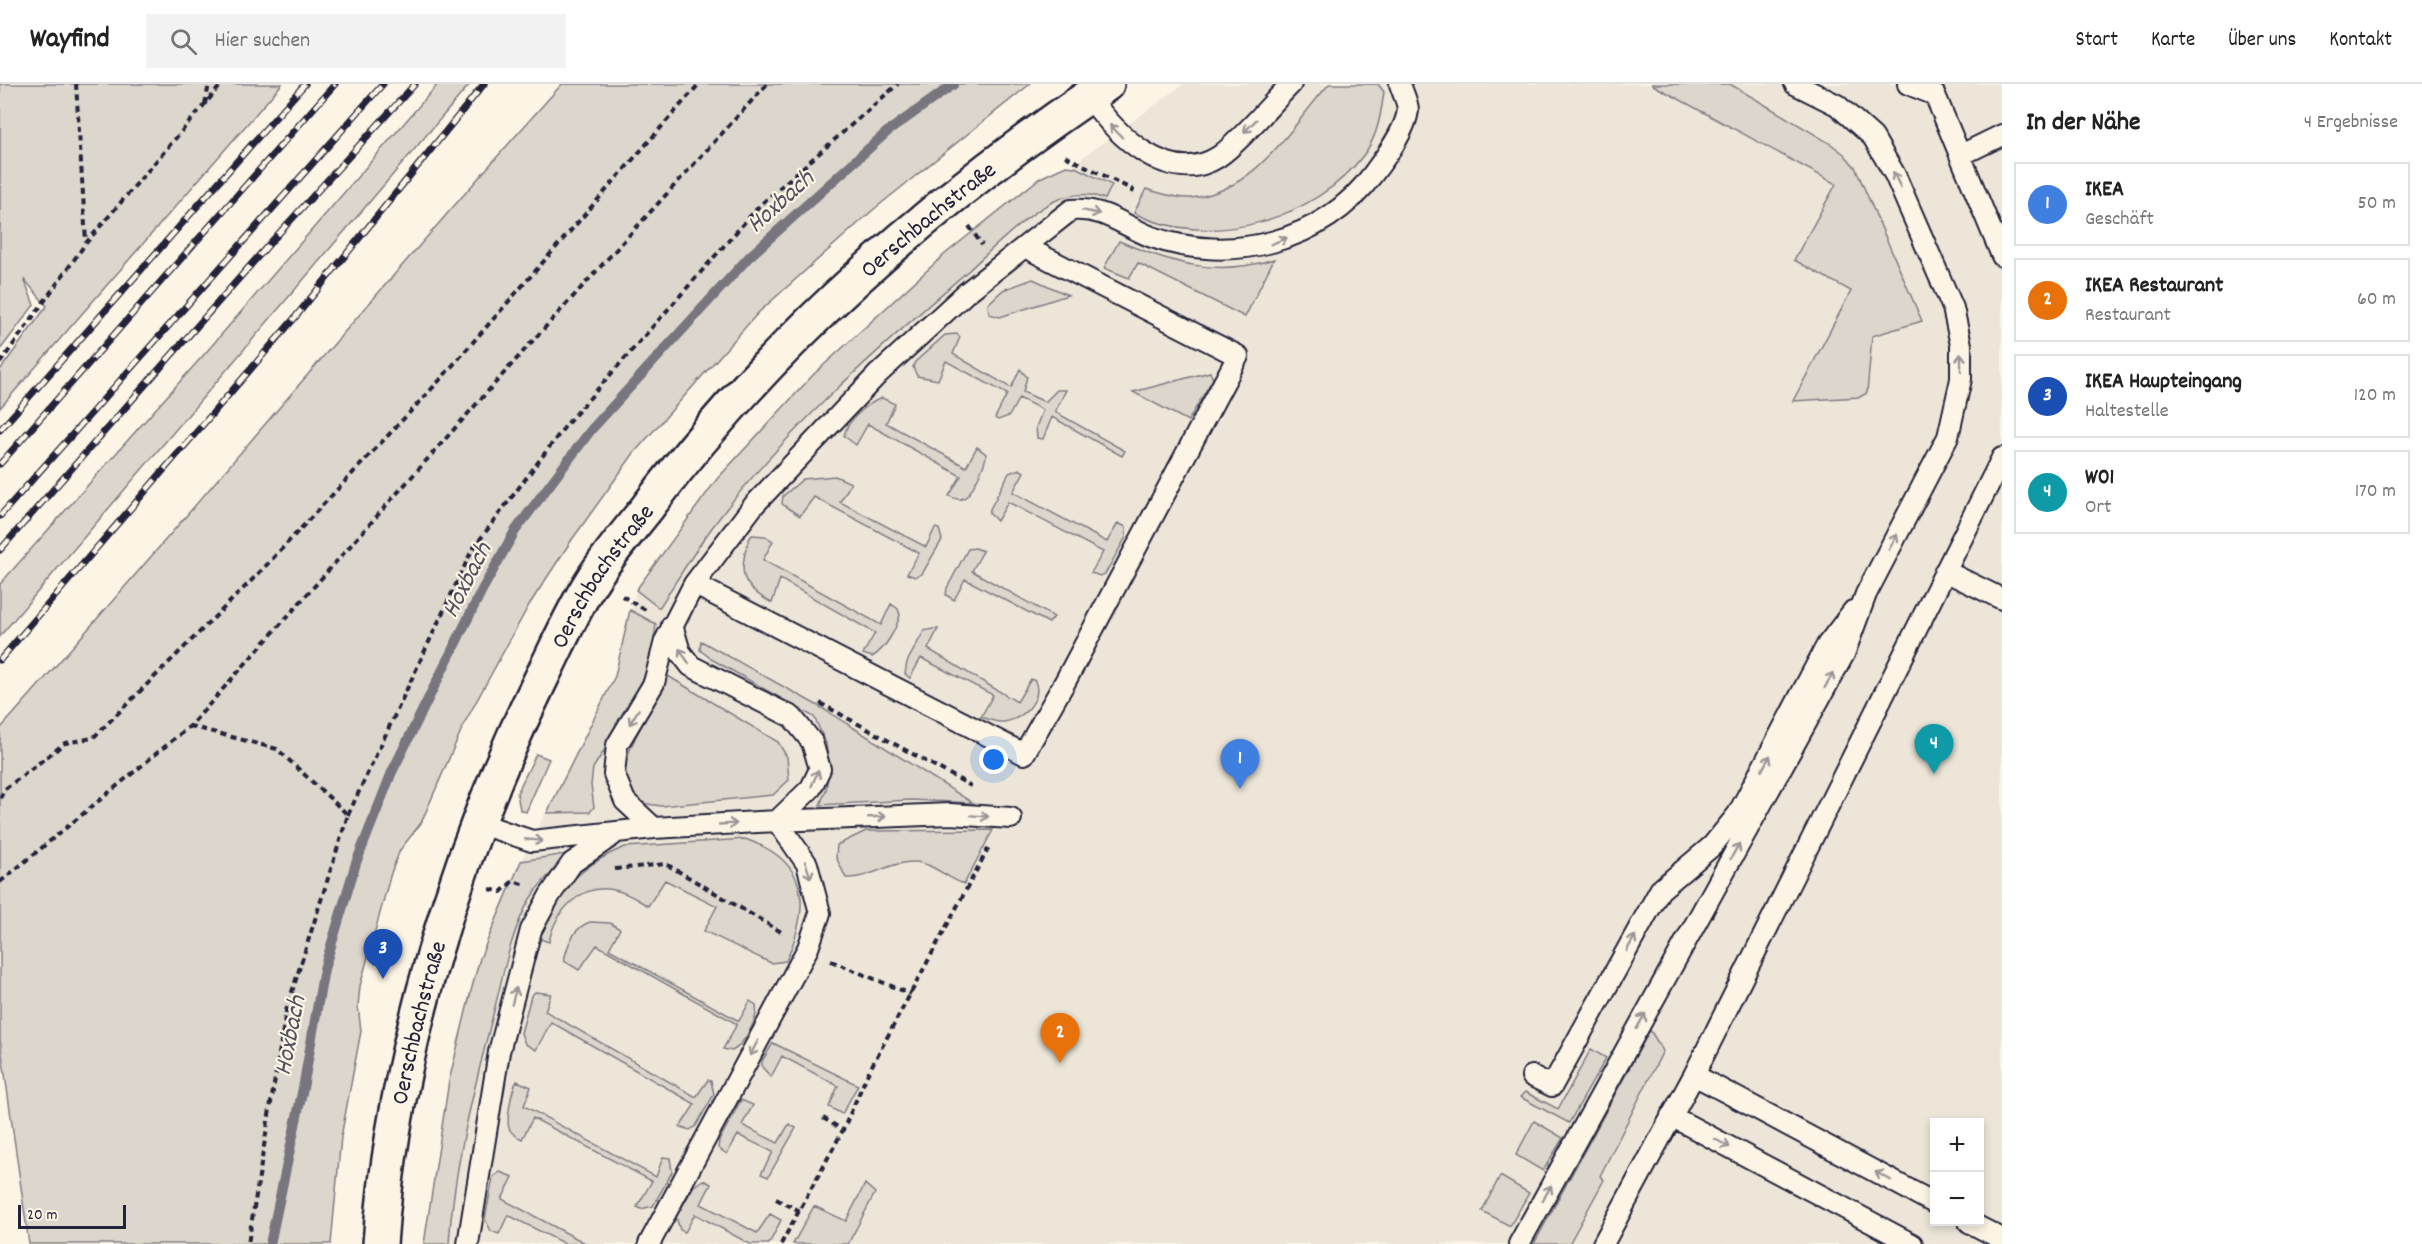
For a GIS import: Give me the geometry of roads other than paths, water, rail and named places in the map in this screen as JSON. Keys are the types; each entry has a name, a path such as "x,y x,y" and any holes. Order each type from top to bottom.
{"main road":[{"name":"Oerschbachstraße","path":"380,1244 400,1102 424,996 458,879 478,823 524,714 592,579 672,474 720,418 809,324 888,251 951,198 997,161 1098,90"}],"lane":[{"path":"1098,90 1103,117 1126,140 1171,164 1188,167 1220,156 1291,84"},
{"path":"654,828 625,801 614,774 617,745 654,683 665,641 672,625 694,584 754,505 815,438 886,367 997,269 1071,210 1089,209 1152,237 1186,245 1222,248 1268,245 1318,225 1360,191 1393,146 1408,110 1400,84"},
{"path":"1520,1244 1844,654 1866,594 1948,437 1961,379 1961,345 1953,308 1895,175 1873,137 1837,105 1795,84"},
{"path":"1908,84 1935,95 2002,256"},
{"path":"1961,155 2002,135"},
{"path":"694,584 1024,754 1110,599 1238,356 1025,247"},
{"path":"1603,1244 1694,1076 2002,458"},
{"path":"1945,571 2002,599"},
{"path":"1532,1076 1552,1086 1660,890 1712,846 1738,814 1827,645 1866,594"},
{"path":"672,625 680,652 691,666 792,717 812,741 820,770 811,788 777,821"},
{"path":"478,823 532,841 654,828 777,821 950,814 1011,818"},
{"path":"649,1244 808,948 820,913 807,864 777,821"},
{"path":"468,1244 499,1052 531,930 550,895 572,863 618,832"},
{"path":"1694,1076 1930,1200"},
{"path":"1671,1116 1912,1244"},
{"path":"1978,1226 2002,1239"}],"waterway":[{"name":"Hoxbach","path":"270,1244 303,1088 324,969 356,863 392,772 482,590 515,531 591,430 749,257 887,132 954,84"}],"railway":[{"path":"0,430 305,84"},
{"path":"0,464 335,84"},
{"path":"0,516 383,84"},
{"path":"0,550 271,242 415,84"},
{"path":"0,660 293,320 484,84"}],"place":[{"name":"W01","path":"1934,774"},
{"name":"IKEA","path":"1240,789"},
{"name":"IKEA Haupteingang","path":"383,979"},
{"name":"IKEA Restaurant","path":"1060,1063"}]}
